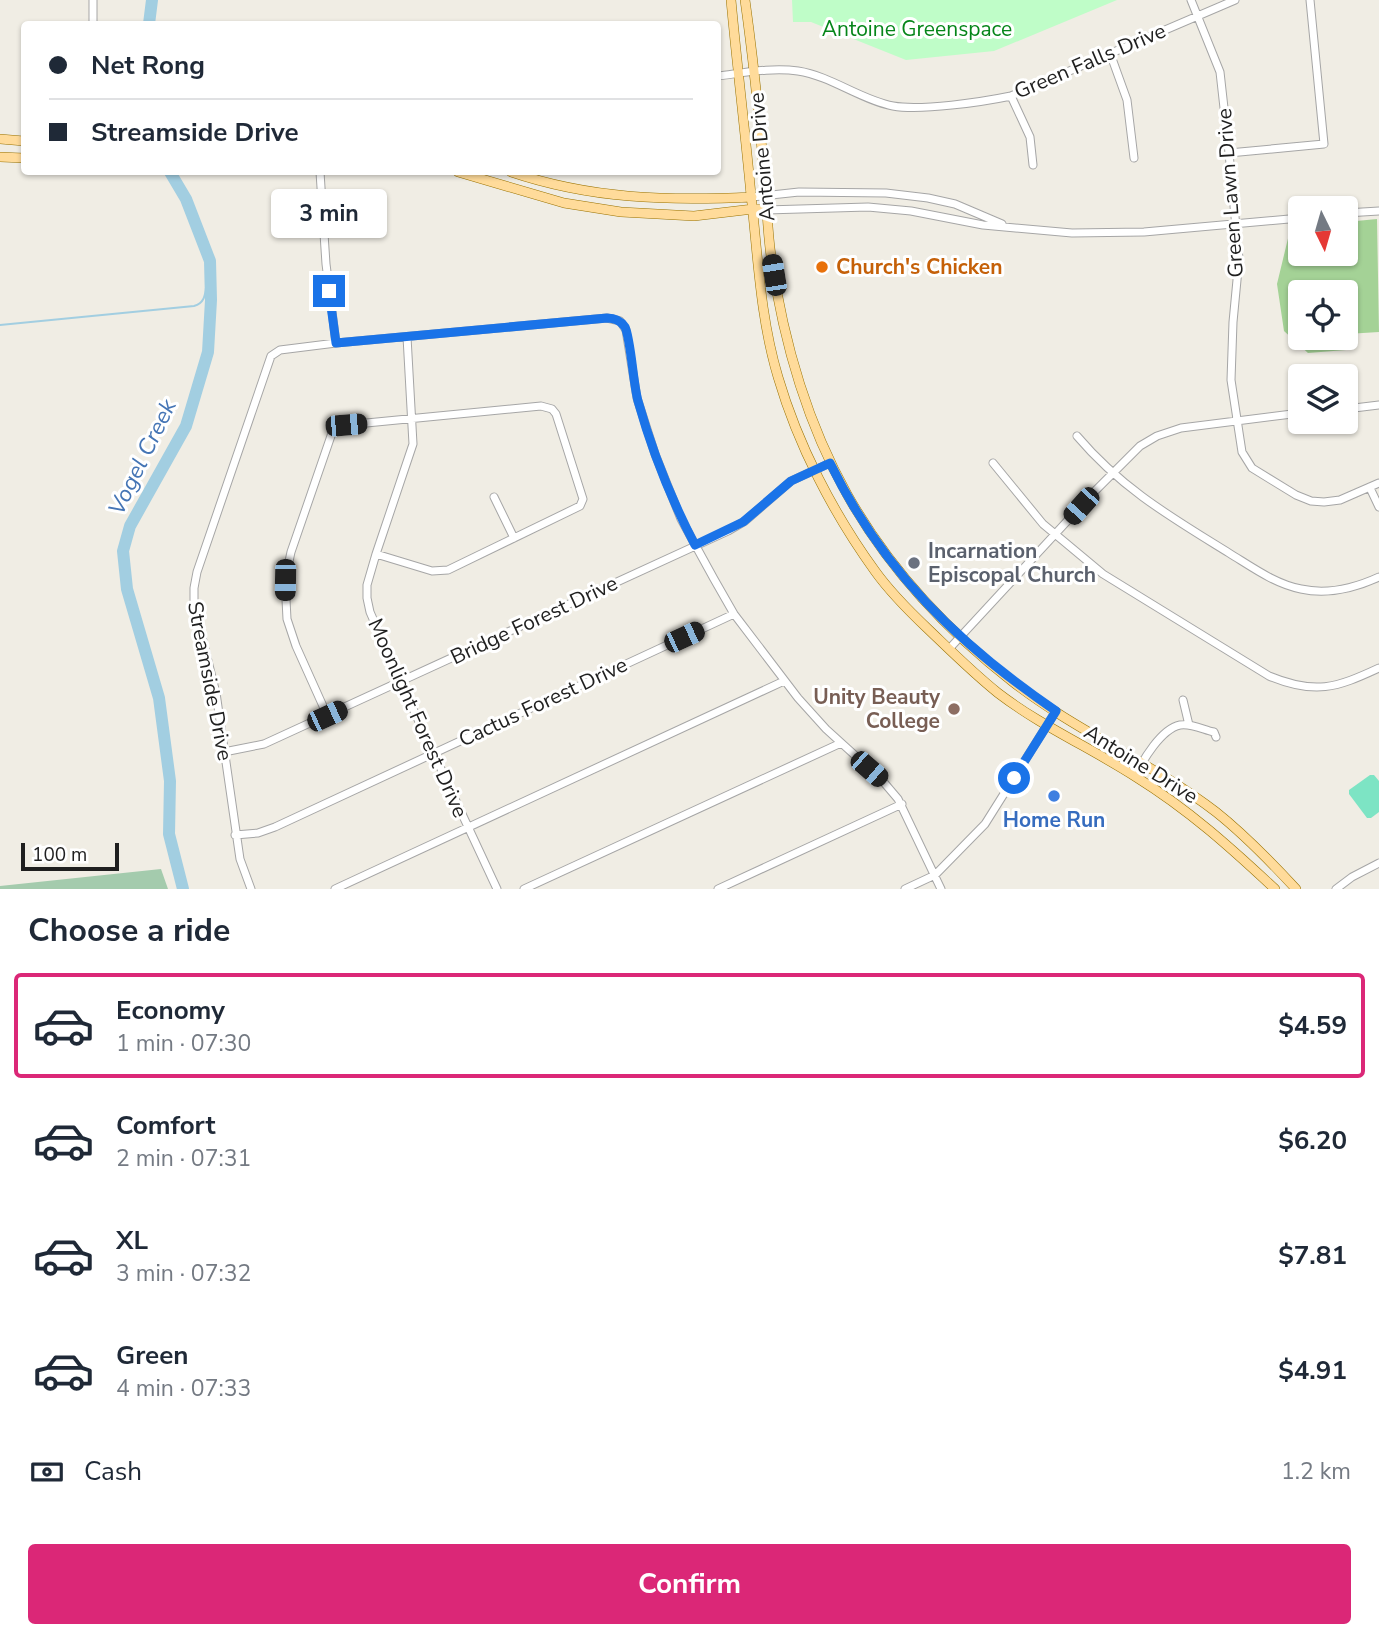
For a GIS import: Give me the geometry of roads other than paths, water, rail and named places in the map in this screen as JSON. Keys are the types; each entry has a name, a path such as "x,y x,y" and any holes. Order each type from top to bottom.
{"main road":[{"name":"Antoine Drive","path":"731,0 760,289 774,365 790,412 815,469 843,522 875,572 902,604 970,671 1047,725 1135,776 1210,829 1275,889"},
{"name":"Antoine Drive","path":"746,0 771,257 785,335 803,397 849,501 909,586 959,637 1015,683 1056,711 1142,762 1222,817 1252,842 1297,889"},
{"path":"0,139 21,141"},
{"path":"0,157 21,158"},
{"path":"468,175 564,203 645,215 694,216 766,210"},
{"path":"520,175 578,189 648,199 752,197"},
{"path":"645,215 648,199"},
{"path":"694,200 694,216"},
{"path":"1210,829 1222,817"}],"street":[{"path":"93,0 93,21"},
{"name":"Green Lawn Drive","path":"1191,0 1220,72 1236,223 1239,277 1233,322 1231,380 1242,452 1248,463 1296,495 1317,502 1332,502 1349,497 1379,483"},
{"name":"Green Falls Drive","path":"721,76 798,71 893,106 916,107 989,100 1011,96 1235,0"},
{"path":"1229,152 1324,144 1310,0"},
{"path":"1110,53 1127,100 1134,158"},
{"path":"1011,96 1030,137 1034,165"},
{"path":"320,175 326,264 336,343 607,318 620,321 626,330 637,398 652,445 681,519 695,545 734,614 784,681 841,743 881,779 902,804 941,889"},
{"path":"752,197 799,192 869,192 928,198 956,204 1016,228"},
{"path":"869,192 869,207"},
{"path":"766,210 869,207 911,211 983,225 1066,233 1115,233 1288,219"},
{"path":"1358,213 1379,211"},
{"name":"Moonlight Forest Drive","path":"407,337 412,444 367,585 368,605 400,681 497,889"},
{"name":"Streamside Drive","path":"251,889 242,869 216,693 195,614 194,588 197,572 271,356 280,349 336,343"},
{"path":"1358,408 1379,405"},
{"path":"327,716 296,646 285,600 285,580 291,552 332,433 346,425 541,406 552,409 558,418 583,499 580,506 448,570 432,571 376,554"},
{"path":"949,649 1140,446 1164,433 1181,428 1288,414"},
{"path":"1077,436 1112,474 1138,495 1285,584 1300,589 1330,591 1365,584 1379,577"},
{"name":"Bridge Forest Drive","path":"224,752 264,744 695,545 743,522 779,489 830,463"},
{"path":"993,463 1013,490 1055,535 1103,574 1269,676 1314,688 1347,683 1379,668"},
{"path":"1370,488 1379,507"},
{"path":"494,497 514,538"},
{"name":"Cactus Forest Drive","path":"236,835 275,827 734,614"},
{"path":"335,889 784,681"},
{"path":"1183,700 1189,725"},
{"path":"905,889 935,875 985,824 1056,711"},
{"path":"1135,776 1148,753 1171,729 1189,725 1214,732 1216,737"},
{"path":"524,889 841,743"},
{"path":"718,889 902,804"},
{"path":"1336,889 1379,863"}],"waterway":[{"name":"Vogel Creek","path":"149,21 152,0"},
{"name":"Vogel Creek","path":"172,175 186,199 210,261 208,352 186,426 130,526 123,551 127,589 159,698 170,781 169,834 183,889"},
{"path":"0,325 194,306 203,300 211,271"}],"place":[{"name":"Church's Chicken","path":"822,267"},
{"name":"Incarnation Episcopal Church","path":"914,563"},
{"name":"Unity Beauty College","path":"954,709"},
{"name":"Home Run","path":"1054,796"}],"park label":[{"name":"Antoine Greenspace","path":"917,29"}]}
